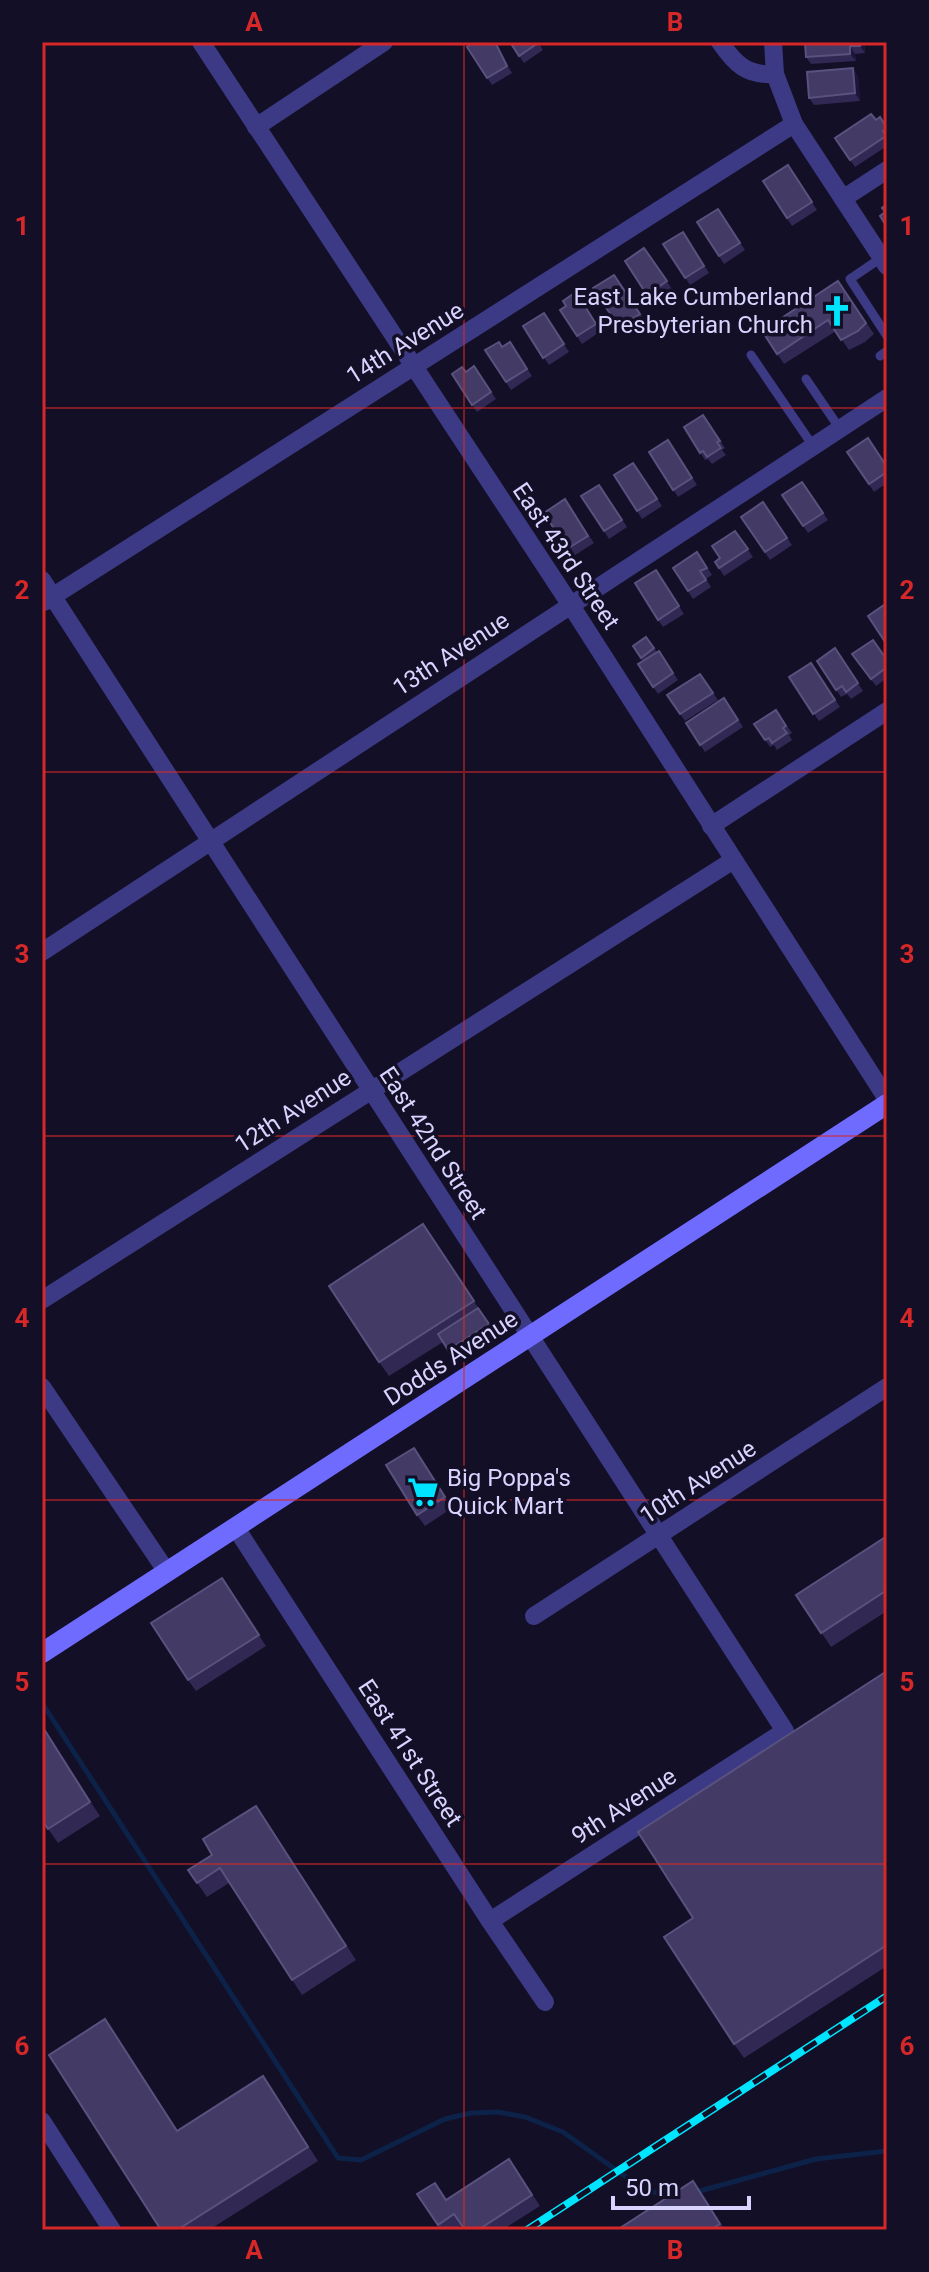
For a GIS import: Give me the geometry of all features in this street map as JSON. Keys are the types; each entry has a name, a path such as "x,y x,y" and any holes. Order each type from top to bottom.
{"street":[{"name":"East 43rd Street","path":"201,42 570,604 887,1101"},
{"path":"256,127 384,42"},
{"path":"720,42 744,70 759,75 775,74"},
{"path":"773,42 775,74 794,124 884,262"},
{"name":"14th Avenue","path":"45,593 412,367 794,124"},
{"path":"844,198 887,170"},
{"name":"13th Avenue","path":"42,952 887,398"},
{"name":"East 42nd Street","path":"45,593 210,842 785,1731"},
{"path":"711,826 887,711"},
{"name":"12th Avenue","path":"42,1300 732,861"},
{"name":"Dodds Avenue","path":"42,1653 531,1337 887,1101"},
{"path":"42,1387 167,1572"},
{"name":"10th Avenue","path":"534,1616 887,1387"},
{"name":"East 41st Street","path":"236,1528 545,2002"},
{"name":"9th Avenue","path":"490,1921 785,1731"},
{"path":"42,2121 112,2230"}],"lane":[{"path":"884,262 850,279 887,336"},
{"path":"751,355 813,446"},
{"path":"806,379 840,429"}],"building":[{"path":"473,42 495,42 507,66 487,78 467,47"},
{"path":"510,42 538,42 538,43 519,56"},
{"path":"805,42 860,42 860,46 850,46 850,54 806,57"},
{"path":"853,68 855,93 809,98 807,72"},
{"path":"871,114 876,120 880,117 887,128 883,131 886,136 850,160 835,138"},
{"path":"788,165 812,202 787,218 763,181"},
{"path":"887,204 887,227 880,216"},
{"path":"718,209 740,243 719,256 697,222"},
{"path":"683,232 704,266 685,278 663,244"},
{"path":"644,248 667,281 647,295 625,261"},
{"path":"614,275 640,314 619,327 593,288"},
{"name":"East Lake Cumberland Presbyterian Church","path":"838,281 866,323 841,340 828,320 777,354 762,331"},
{"path":"576,292 596,324 577,336 560,310 566,306 563,301"},
{"path":"544,313 564,344 543,358 523,326"},
{"path":"499,342 502,347 510,342 527,369 506,382 485,350"},
{"path":"474,366 491,392 472,405 452,374 462,367 466,372"},
{"path":"703,415 720,441 717,442 721,448 707,457 703,451 700,453 684,427"},
{"path":"868,438 887,467 887,472 869,484 847,452"},
{"path":"668,440 692,478 673,490 649,452"},
{"path":"633,463 657,499 637,511 614,475"},
{"path":"802,482 823,513 803,526 782,495"},
{"path":"599,485 622,520 604,531 581,496"},
{"path":"565,499 588,536 567,549 544,513"},
{"path":"763,502 787,538 765,552 741,517"},
{"path":"735,531 748,549 719,568 715,562 720,558 712,546"},
{"path":"697,552 707,568 700,571 706,580 688,591 673,568"},
{"path":"656,570 679,606 658,620 635,583"},
{"path":"887,603 887,645 868,616"},
{"path":"646,637 654,648 641,658 633,646"},
{"path":"873,640 887,660 887,667 871,679 852,654"},
{"path":"835,648 858,683 846,692 842,686 836,690 817,661"},
{"path":"659,651 673,673 653,687 638,664"},
{"path":"811,663 835,700 813,714 789,677"},
{"path":"700,674 713,693 680,714 667,695"},
{"path":"724,698 738,720 700,745 686,723"},
{"path":"776,710 787,733 772,743 769,738 765,740 754,724"},
{"path":"423,1224 474,1301 379,1362 329,1286"},
{"path":"478,1308 489,1324 448,1350 438,1334"},
{"name":"Big Poppa's Quick Mart","path":"414,1448 445,1497 417,1515 386,1465"},
{"path":"887,1536 887,1590 821,1633 796,1595"},
{"path":"222,1578 259,1635 188,1680 151,1623"},
{"path":"887,1671 887,1945 734,2044 664,1937 693,1918 638,1832"},
{"path":"42,1726 90,1802 48,1829 42,1820"},
{"path":"256,1806 346,1946 292,1980 220,1868 197,1883 188,1870 212,1855 203,1839"},
{"path":"105,2019 177,2131 263,2076 308,2147 177,2230 161,2230 49,2055"},
{"path":"509,2159 532,2195 478,2230 465,2230 454,2214 438,2225 417,2194 435,2183 446,2200"},
{"path":"693,2181 720,2224 710,2230 617,2230"}],"waterway":[{"path":"42,1703 338,2158 361,2160 445,2119 471,2113 498,2112 525,2117 563,2132 640,2187 652,2192 678,2195"},
{"path":"696,2192 816,2159 887,2151"}],"railway":[{"path":"527,2230 887,1996"}],"place":[{"name":"East Lake Cumberland Presbyterian Church","path":"837,311"},
{"name":"Big Poppa's Quick Mart","path":"423,1492"}]}
